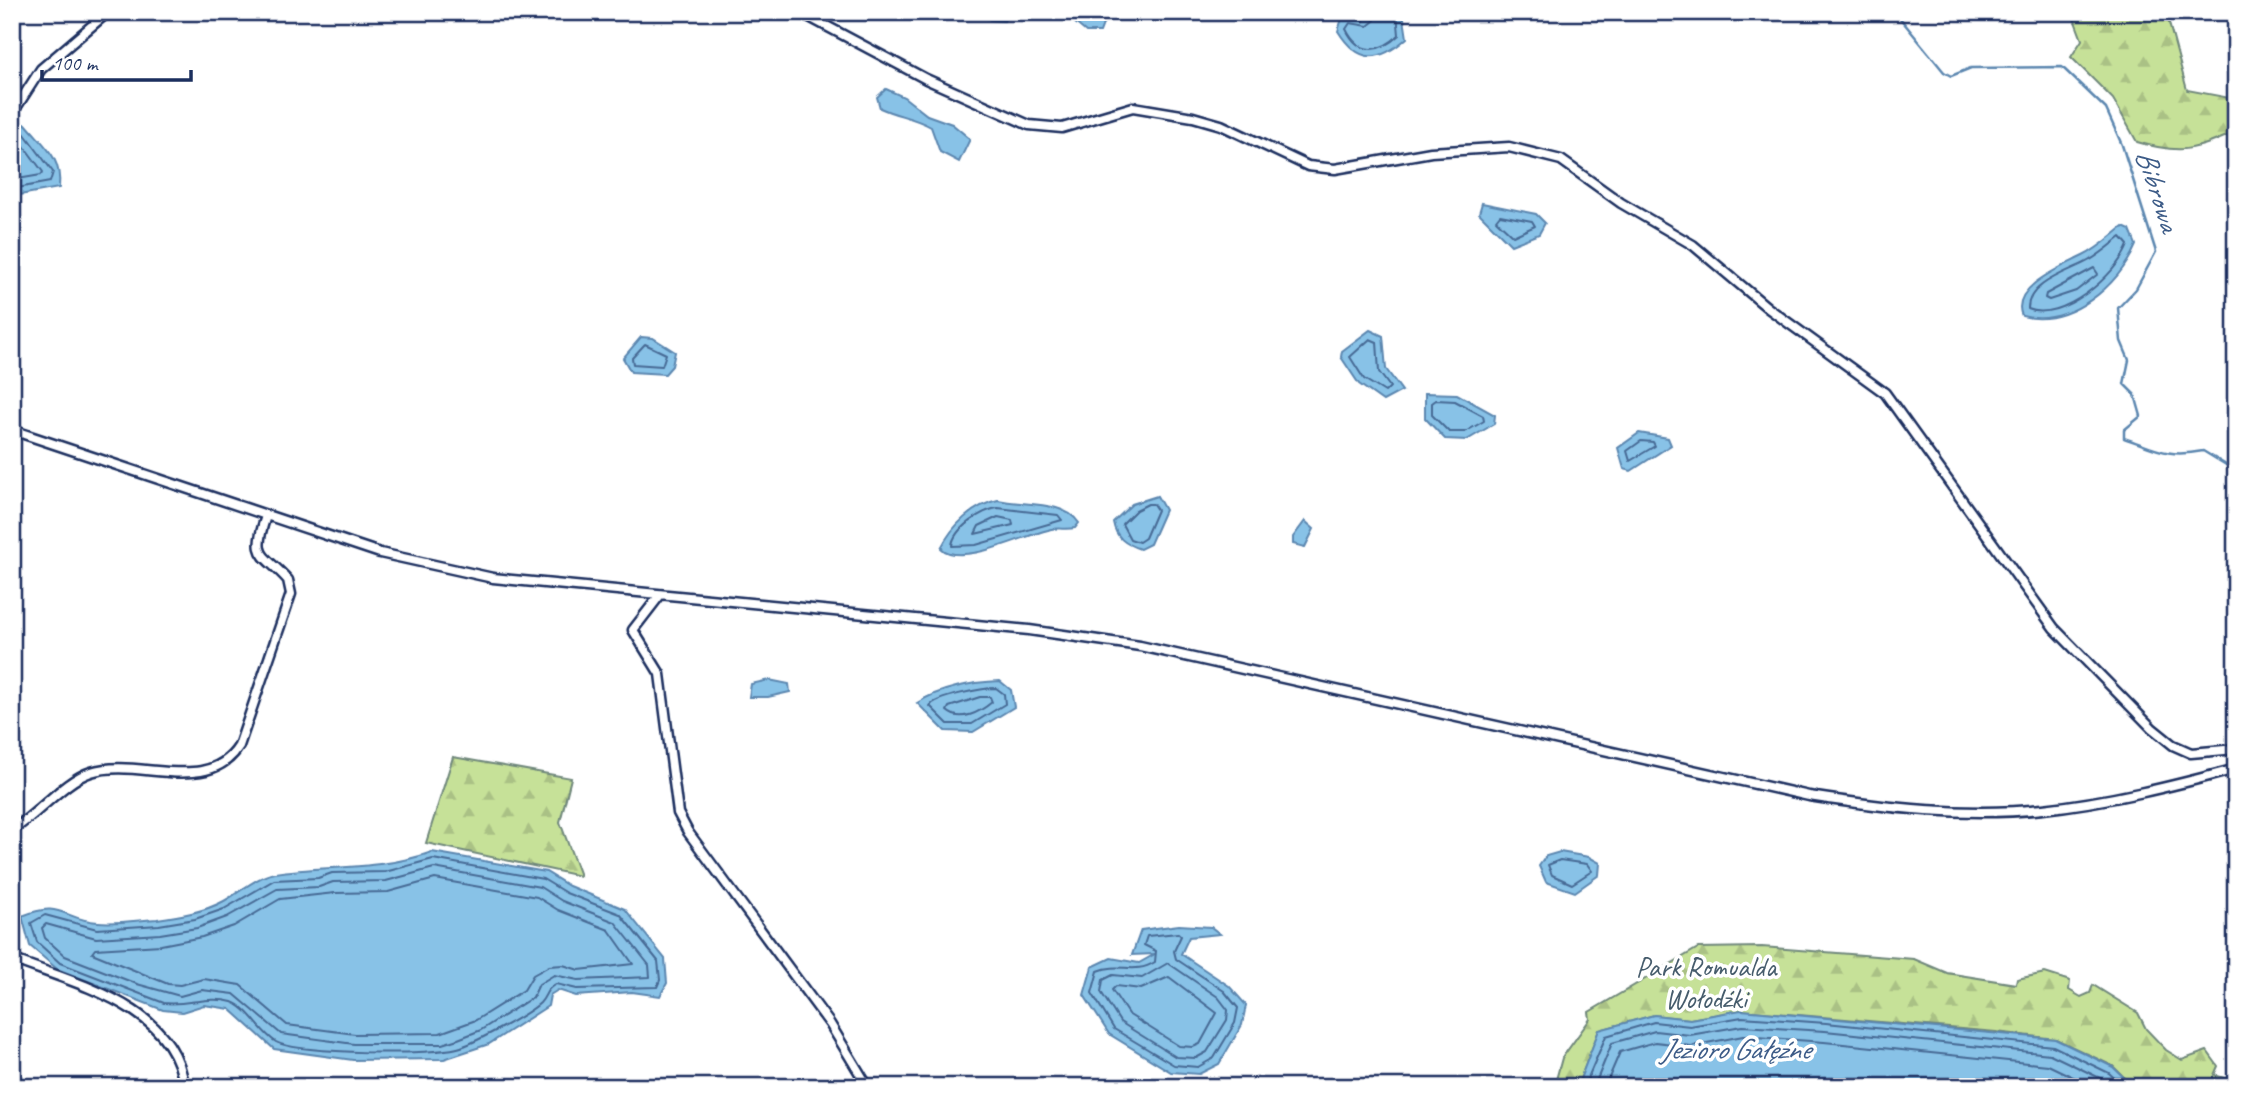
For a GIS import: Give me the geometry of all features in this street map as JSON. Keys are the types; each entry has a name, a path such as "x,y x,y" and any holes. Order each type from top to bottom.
{"street":[{"path":"12,114 40,69 108,12"},
{"path":"800,12 926,79 1029,125 1062,128 1133,107 1193,117 1221,125 1308,166 1335,169 1431,152 1509,147 1560,160 1621,203 1693,245 1768,308 1885,393 2054,628 2152,728 2173,745 2191,754 2236,749"},
{"path":"12,430 266,516 433,567 493,578 1029,630 1139,646 1809,796 1879,807 1957,811 2042,809 2133,794 2236,769"},
{"path":"12,830 90,772 123,768 204,771 222,766 232,758 239,746 291,594 288,580 267,562 260,550 259,540 266,516"},
{"path":"660,595 633,630 660,674 678,813 688,832 830,1024 868,1087"},
{"path":"12,959 107,997 143,1017 162,1032 175,1051 183,1069 184,1087"}],"green space":[{"path":"2076,12 2166,12 2187,90 2230,98 2236,132 2188,149 2165,148 2137,142 2113,99 2071,57 2082,40 2073,16"},
{"path":"453,757 571,778 560,822 580,876 426,843"},
{"name":"Park Romualda Wołodźki","path":"1762,947 1914,959 1947,973 2016,984 2017,979 2045,973 2070,981 2069,990 2081,997 2090,993 2093,985 2138,1013 2146,1029 2166,1050 2182,1060 2207,1051 2218,1066 2214,1075 2228,1079 2234,1087 2134,1087 2113,1066 2056,1039 1741,1010 1690,1019 1654,1015 1599,1030 1577,1087 1554,1087 1562,1058 1590,1019 1589,1012 1698,948"}],"water":[{"path":"976,12 1010,12 1004,21 990,20"},
{"path":"1062,12 1103,12 1105,19 1100,32 1086,32"},
{"path":"1344,12 1355,12 1357,18 1364,21 1368,12 1403,12 1407,38 1388,52 1370,56 1362,54 1354,50 1338,31"},
{"path":"886,89 904,97 927,115 952,124 970,139 959,162 940,152 931,127 880,108 877,97"},
{"path":"26,124 55,160 59,188 14,196 12,126"},
{"path":"1482,203 1536,214 1545,223 1539,234 1511,245 1479,213"},
{"path":"2123,227 2130,230 2136,245 2118,275 2105,289 2074,310 2057,316 2022,316 2020,306 2023,296 2040,279 2094,250"},
{"path":"1370,330 1383,336 1386,369 1402,391 1383,401 1359,384 1341,357 1342,351"},
{"path":"641,337 653,338 675,352 672,366 665,374 631,372 623,358"},
{"path":"1425,393 1457,394 1495,415 1494,424 1467,440 1445,439 1425,418"},
{"path":"1639,433 1668,438 1671,445 1631,471 1624,469 1618,448"},
{"path":"1157,496 1165,510 1150,544 1140,549 1119,536 1113,522 1132,504"},
{"path":"998,500 1053,507 1064,511 1079,523 1075,528 1051,529 977,552 950,553 941,548 964,518 980,507"},
{"path":"1305,521 1314,529 1305,547 1293,544 1293,537"},
{"path":"769,680 789,684 790,692 768,697 749,697 751,684"},
{"path":"1000,681 1011,690 1014,707 973,732 945,731 917,703 936,693 957,687"},
{"path":"432,852 546,872 569,886 625,909 665,959 667,983 660,996 632,992 576,996 558,990 550,995 548,1006 489,1044 444,1059 353,1060 274,1049 230,1009 204,1005 182,1012 163,1010 57,969 30,946 22,916 46,909 98,922 165,918 216,905 255,881 275,873 373,865"},
{"path":"1560,852 1589,857 1600,863 1599,875 1575,892 1546,882 1539,866 1546,856"},
{"path":"1179,925 1211,927 1220,934 1189,937 1181,954 1229,986 1246,1005 1242,1025 1219,1064 1199,1074 1171,1072 1109,1034 1084,995 1092,967 1111,958 1139,963 1155,954 1132,955 1141,930"},
{"name":"Jezioro Gałęźne","path":"1741,1010 2055,1039 2113,1067 2134,1087 1577,1087 1599,1030 1654,1015 1690,1019"}],"waterway":[{"name":"Bibrowa","path":"1895,12 1944,72 1951,76 1971,68 2062,67 2106,109 2122,145 2156,252 2136,289 2118,308 2121,341 2129,360 2124,384 2135,395 2141,416 2124,430 2124,438 2171,453 2203,451 2236,471"}]}
